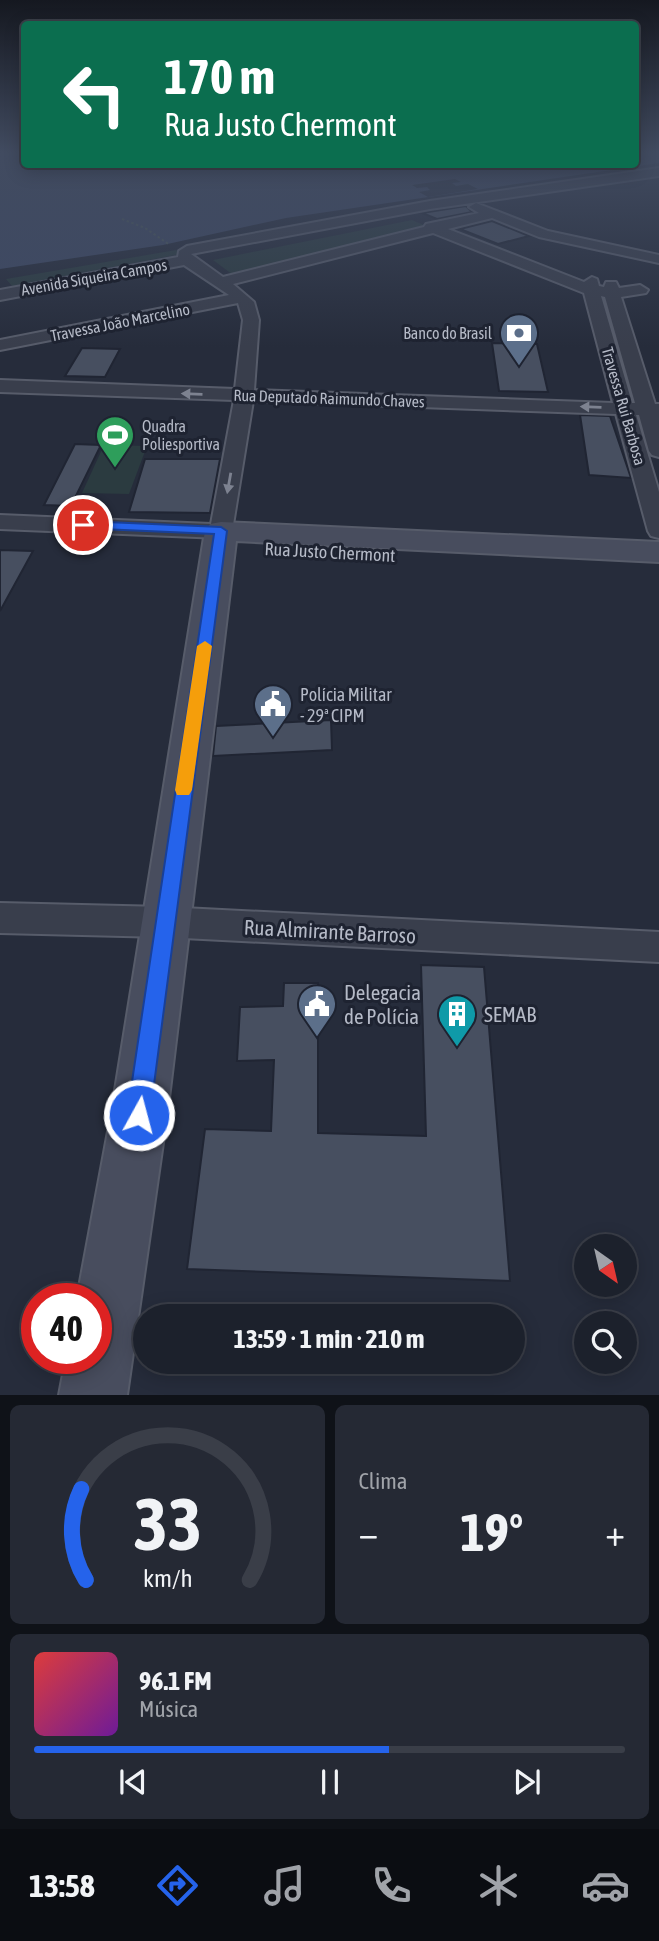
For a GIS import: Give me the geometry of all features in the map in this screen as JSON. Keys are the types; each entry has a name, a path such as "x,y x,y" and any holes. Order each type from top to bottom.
{"street":[{"name":"Avenida Siqueira Campos","path":"0,295 183,253 369,217"},
{"path":"415,217 438,227 503,245 591,286 659,294"},
{"path":"219,283 478,217"},
{"path":"499,217 544,234 659,259"},
{"path":"503,245 544,234"},
{"path":"93,1395 139,1115 164,922 220,539 244,396 251,323 248,306 183,253"},
{"name":"Travessa Rui Barbosa","path":"591,286 659,531"},
{"name":"Travessa Rui Barbosa","path":"611,289 653,410 659,451"},
{"name":"Travessa João Marcelino","path":"0,345 240,298"},
{"name":"Rua Deputado Raimundo Chaves","path":"0,386 653,410"},
{"name":"Rua Justo Chermont","path":"0,522 659,570"},
{"name":"Rua Justo Chermont","path":"0,538 220,539 659,552"},
{"name":"Rua Almirante Barroso","path":"0,918 164,922 659,947"}],"path":[{"path":"122,219 145,228 183,253"}],"shaded area":[{"path":"412,220 426,226 242,275 233,275 213,260"},
{"path":"176,250 181,254 12,286 6,279"},
{"name":"Quadra Poliesportiva","path":"104,445 147,446 129,494 82,493"}],"water":[{"path":"0,217 292,217 163,245 0,269"}],"building":[{"path":"492,221 529,236 498,244 460,229"},
{"name":"Banco do Brasil","path":"492,343 537,344 548,392 499,391"},
{"path":"82,348 120,349 105,377 65,376"},
{"path":"580,415 610,416 631,478 589,475"},
{"path":"75,444 101,445 71,506 44,505"},
{"path":"145,459 220,459 210,513 129,512"},
{"path":"0,550 33,551 0,611"},
{"name":"Polícia Militar - 29ª CIPM","path":"331,720 332,750 213,756 216,726"},
{"name":"SEMAB","path":"421,965 484,967 510,1281 187,1269 205,1129 271,1131 274,1060 237,1061 240,1007 283,1006 284,983 318,983 318,1133 426,1136"}],"slow traffic":[{"path":"183,790 205,646"}],"place":[{"name":"Banco do Brasil","path":"519,367"},
{"name":"Quadra Poliesportiva","path":"115,469"},
{"name":"Polícia Militar - 29ª CIPM","path":"273,738"},
{"name":"Delegacia de Polícia","path":"317,1038"},
{"name":"SEMAB","path":"457,1048"}],"route":[{"path":"83,525 221,531 139,1115"}]}
